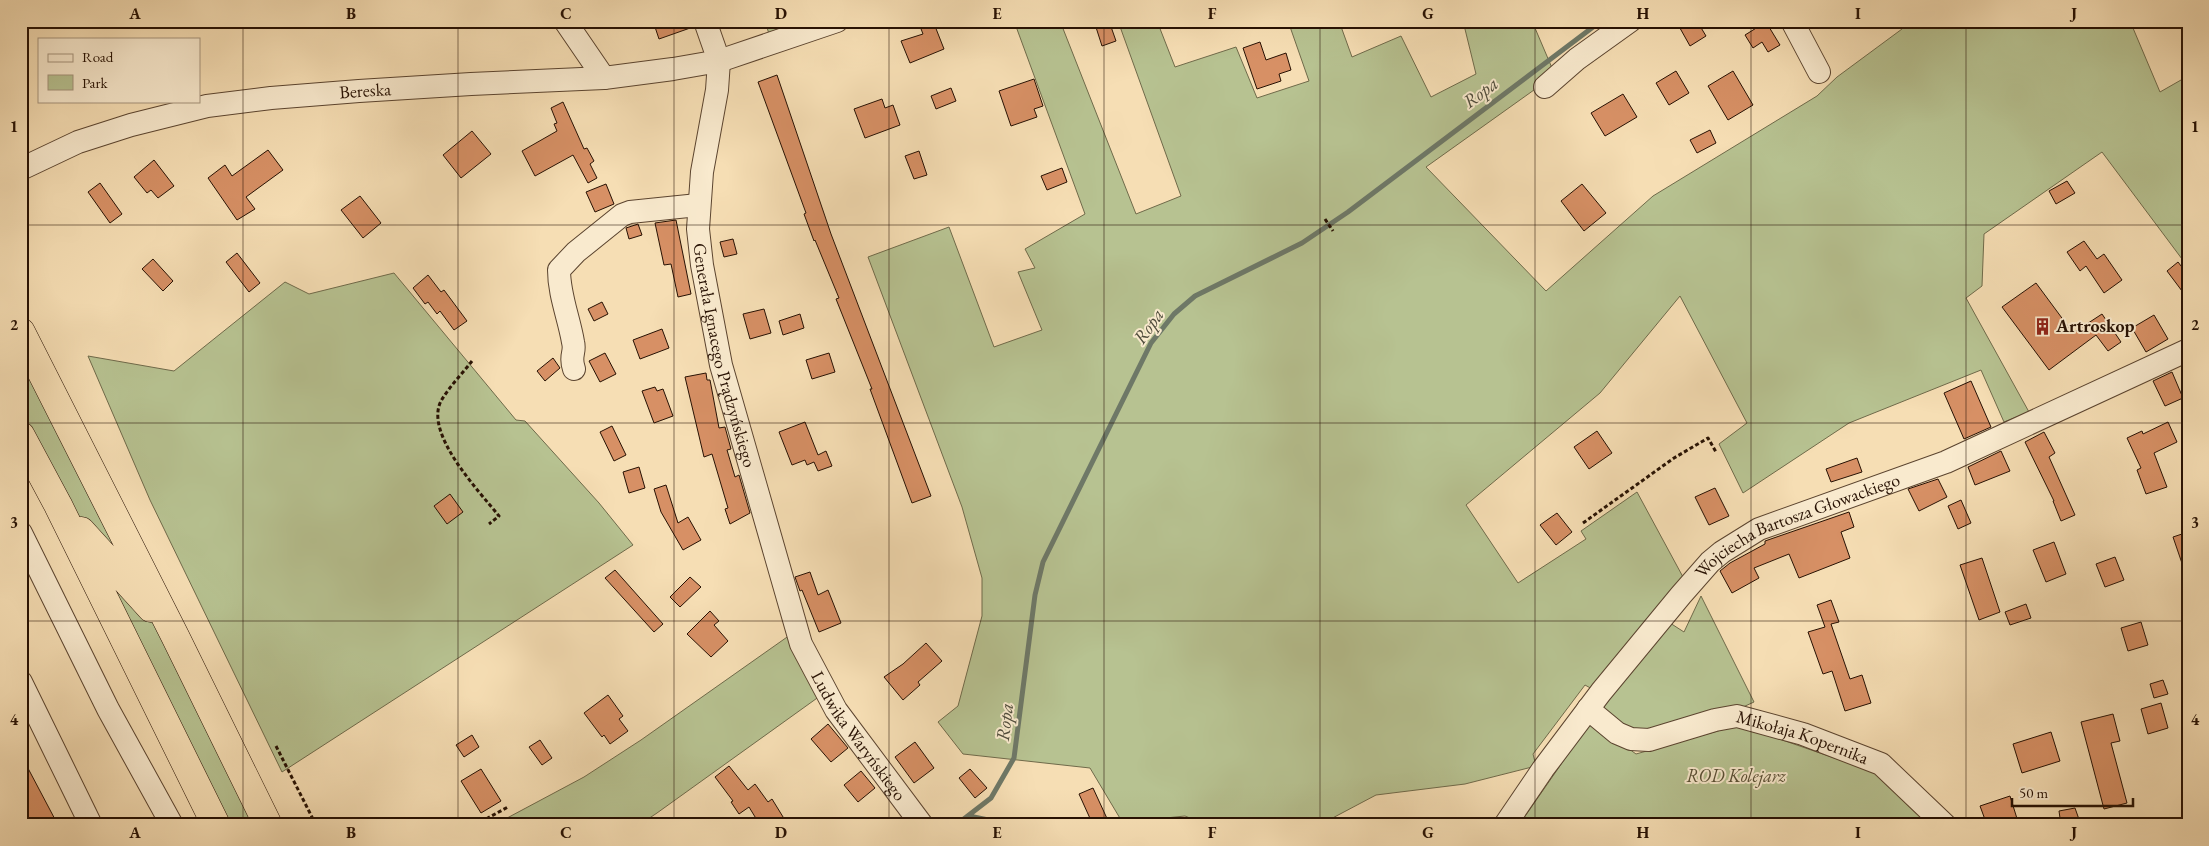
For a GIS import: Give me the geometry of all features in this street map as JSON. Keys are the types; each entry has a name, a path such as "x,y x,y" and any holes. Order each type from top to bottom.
{"highway":[{"path":"21,332 175,636 268,825"},
{"path":"21,436 58,505 216,825"},
{"path":"58,505 175,636"}],"street":[{"path":"566,21 604,78"},
{"path":"705,21 719,61"},
{"name":"Bereska","path":"21,169 78,142 131,125 207,106 271,98 359,91 604,78 719,61 837,21"},
{"path":"1545,87 1577,59 1630,21"},
{"path":"1792,21 1819,72"},
{"name":"Generała Ignacego Prądzyńskiego","path":"719,61 717,90 698,205 698,230 702,265 721,365 801,644"},
{"path":"574,368 570,359 574,346 559,284 559,270 576,252 622,215 630,212 698,205"},
{"name":"Wojciecha Bartosza Głowackiego","path":"1505,825 1543,769 1646,636 1710,562 1722,552 1759,530 1946,462 2188,350"},
{"path":"21,533 108,709 172,825"},
{"name":"Ludwika Waryńskiego","path":"801,644 836,710 922,825"},
{"path":"21,682 91,825"},
{"name":"Mikołaja Kopernika","path":"1588,709 1617,733 1631,739 1649,740 1715,720 1737,716 1803,734 1881,764 1946,825"}],"path":[{"path":"1325,218 1333,231"},
{"path":"472,362 441,401 438,414 441,435 455,459 499,516 489,524"},
{"path":"1583,523 1674,458 1708,438 1716,452"},
{"path":"276,746 316,825"},
{"path":"475,825 508,807"}],"green space":[{"path":"765,21 807,21 769,34"},
{"path":"1014,21 1060,21 1136,214 1181,196 1118,21 1157,21 1175,67 1236,47 1257,98 1309,81 1288,21 1339,21 1352,57 1401,36 1431,97 1476,74 1463,21 1532,21 1555,75 1426,167 1546,291 1653,196 1817,96 1837,77 1902,29 1899,21 2130,21 2160,92 2188,76 2188,267 2102,152 1984,234 1982,286 1966,298 2029,412 2004,422 1981,370 1849,423 1743,493 1719,444 1747,423 1680,296 1600,393 1466,505 1518,583 1586,539 1581,531 1637,492 1683,577 1594,690 1585,685 1533,754 1536,766 1465,784 1376,795 1325,822 1324,825 1207,825 1185,816 1156,819 1146,825 1124,825 1090,768 963,754 938,722 958,706 982,616 982,578 962,507 868,257 949,227 994,347 1042,330 1018,272 1035,268 1025,249 1085,214"},
{"path":"394,273 516,420 525,421 599,503 633,545 282,772 150,500 88,356 174,371 285,282 309,294"},
{"path":"21,354 258,825 227,825 21,412"},
{"path":"1701,596 1754,702 1743,707 1631,733 1601,710 1670,623 1684,632"},
{"path":"790,635 820,696 639,825 494,825 584,777 641,740"},
{"name":"ROD Kolejarz","path":"1591,721 1636,754 1739,725 1872,771 1934,825 1519,825"}],"building":[{"path":"653,21 692,21 693,27 659,39"},
{"path":"918,21 933,21 944,49 910,63 901,41 923,34"},
{"path":"1094,21 1109,21 1116,41 1102,46"},
{"path":"1676,21 1697,21 1706,36 1690,46"},
{"path":"1766,22 1780,45 1768,52 1762,42 1753,48 1745,35"},
{"path":"1260,42 1266,60 1286,53 1291,70 1279,74 1281,81 1257,89 1243,48"},
{"path":"1676,71 1689,93 1669,105 1656,83"},
{"path":"1733,71 1753,105 1728,120 1708,86"},
{"path":"777,75 831,234 931,496 912,503 870,389 872,389 836,299 839,298 804,214 806,213 758,82"},
{"path":"1034,79 1043,106 1034,109 1037,117 1011,126 999,91"},
{"path":"951,88 956,101 936,109 931,96"},
{"path":"1623,94 1637,117 1605,136 1591,113"},
{"path":"882,99 885,108 893,105 900,125 865,138 854,109"},
{"path":"563,102 584,149 587,148 594,161 590,164 597,178 588,183 573,155 535,176 522,151 557,131 554,124 557,123 551,108"},
{"path":"1710,130 1716,143 1697,153 1690,140"},
{"path":"472,131 491,154 461,178 443,155"},
{"path":"268,150 283,170 246,197 255,209 237,220 208,178 225,165 232,176"},
{"path":"919,151 927,175 914,179 905,156"},
{"path":"154,160 174,186 158,198 151,190 147,193 134,177"},
{"path":"1062,168 1067,182 1047,190 1041,176"},
{"path":"2067,181 2075,193 2056,204 2049,191"},
{"path":"100,183 122,214 110,223 88,192"},
{"path":"606,184 614,204 595,212 586,192"},
{"path":"1582,184 1606,213 1584,231 1561,201"},
{"path":"360,196 381,223 363,238 341,210"},
{"path":"676,220 691,294 678,297 671,264 664,265 655,223"},
{"path":"638,224 642,235 629,239 626,228"},
{"path":"733,239 737,254 724,257 720,242"},
{"path":"2084,241 2097,259 2104,254 2122,280 2104,293 2086,266 2080,271 2067,252"},
{"path":"237,253 260,283 249,292 226,262"},
{"path":"153,259 173,281 163,291 142,269"},
{"path":"2178,262 2188,275 2188,299 2167,271"},
{"path":"428,275 441,292 444,290 467,321 454,330 440,311 437,314 428,302 425,304 413,288"},
{"name":"Artroskop","path":"2036,283 2073,333 2102,314 2121,342 2108,351 2096,335 2049,370 2002,307"},
{"path":"602,302 608,314 594,321 588,309"},
{"path":"764,309 771,333 750,339 743,314"},
{"path":"800,314 804,328 783,335 779,321"},
{"path":"2154,315 2168,339 2146,352 2132,328"},
{"path":"662,329 669,348 640,359 633,340"},
{"path":"605,353 616,374 600,382 589,361"},
{"path":"829,353 835,372 812,379 806,360"},
{"path":"553,358 560,368 545,381 537,371"},
{"path":"2172,372 2183,398 2165,406 2153,381"},
{"path":"706,373 707,380 710,380 719,428 725,427 731,449 727,450 735,477 739,475 750,513 730,524 725,509 728,508 712,454 704,457 685,377"},
{"path":"1971,381 1991,427 1964,439 1944,393"},
{"path":"655,387 657,391 663,389 673,416 654,423 642,391"},
{"path":"805,422 818,455 826,451 832,466 818,471 814,462 807,465 805,460 792,465 779,432"},
{"path":"2168,422 2177,442 2154,453 2167,487 2146,494 2137,470 2141,468 2127,438 2142,431 2143,434"},
{"path":"612,426 626,455 614,461 600,432"},
{"path":"1597,431 1612,453 1589,469 1574,447"},
{"path":"2044,432 2055,453 2049,457 2075,515 2061,521 2054,501 2025,442"},
{"path":"2001,451 2010,471 1975,485 1968,467"},
{"path":"1857,458 1862,472 1831,482 1826,469"},
{"path":"639,467 645,488 629,493 623,472"},
{"path":"1938,479 1947,497 1919,511 1908,489"},
{"path":"666,485 678,523 688,517 701,540 683,550 661,512 654,489"},
{"path":"1715,488 1729,516 1709,525 1695,497"},
{"path":"450,494 463,512 447,524 434,506"},
{"path":"1961,500 1971,523 1958,529 1948,506"},
{"path":"1849,512 1854,527 1841,532 1850,558 1799,578 1789,554 1754,568 1759,578 1732,593 1720,571 1730,563 1765,544 1765,541"},
{"path":"1557,513 1572,532 1556,545 1540,525"},
{"path":"2188,532 2188,574 2186,575 2173,537"},
{"path":"2054,542 2066,574 2046,582 2033,550"},
{"path":"2115,557 2124,580 2105,587 2096,564"},
{"path":"1982,558 2000,612 1979,620 1960,565"},
{"path":"615,570 663,624 654,632 605,578"},
{"path":"810,572 818,595 828,590 841,623 819,632 795,577"},
{"path":"690,577 701,587 680,607 670,597"},
{"path":"1831,600 1839,622 1831,624 1850,679 1862,675 1871,703 1845,711 1832,671 1823,674 1808,632 1825,627 1817,605"},
{"path":"2026,604 2031,618 2010,625 2005,612"},
{"path":"710,611 719,621 714,625 728,641 711,657 687,634"},
{"path":"2141,622 2148,645 2128,651 2121,628"},
{"path":"926,643 942,661 918,682 920,685 903,700 884,677 903,664"},
{"path":"2163,680 2168,694 2154,698 2150,684"},
{"path":"608,695 623,716 619,719 628,731 610,744 604,735 602,737 584,713"},
{"path":"2161,703 2168,728 2148,734 2141,709"},
{"path":"2113,714 2120,741 2111,743 2127,803 2104,809 2081,722"},
{"path":"828,724 848,748 831,762 811,739"},
{"path":"2051,732 2060,761 2022,773 2013,744"},
{"path":"472,735 479,747 464,757 456,745"},
{"path":"540,740 552,758 542,765 529,747"},
{"path":"915,742 934,768 914,783 895,757"},
{"path":"21,755 58,825 21,825"},
{"path":"729,766 748,790 755,784 768,802 772,799 788,825 760,825 749,807 739,814 731,802 733,801 715,777"},
{"path":"481,769 501,801 481,813 461,781"},
{"path":"970,769 987,788 975,798 959,778"},
{"path":"861,771 875,788 858,802 844,785"},
{"path":"1093,788 1110,825 1093,825 1079,794"},
{"path":"2010,796 2019,825 1987,825 1980,806"},
{"path":"2075,808 2081,825 2061,825 2059,811"}],"waterway":[{"name":"Ropa","path":"956,825 991,798 1014,758 1035,595 1043,562 1151,343 1174,314 1195,296 1302,243 1348,212 1601,21"},
{"path":"969,816 993,821"},
{"path":"1153,825 1174,821 1195,825"}],"place":[{"name":"Artroskop","path":"2042,326"}]}
